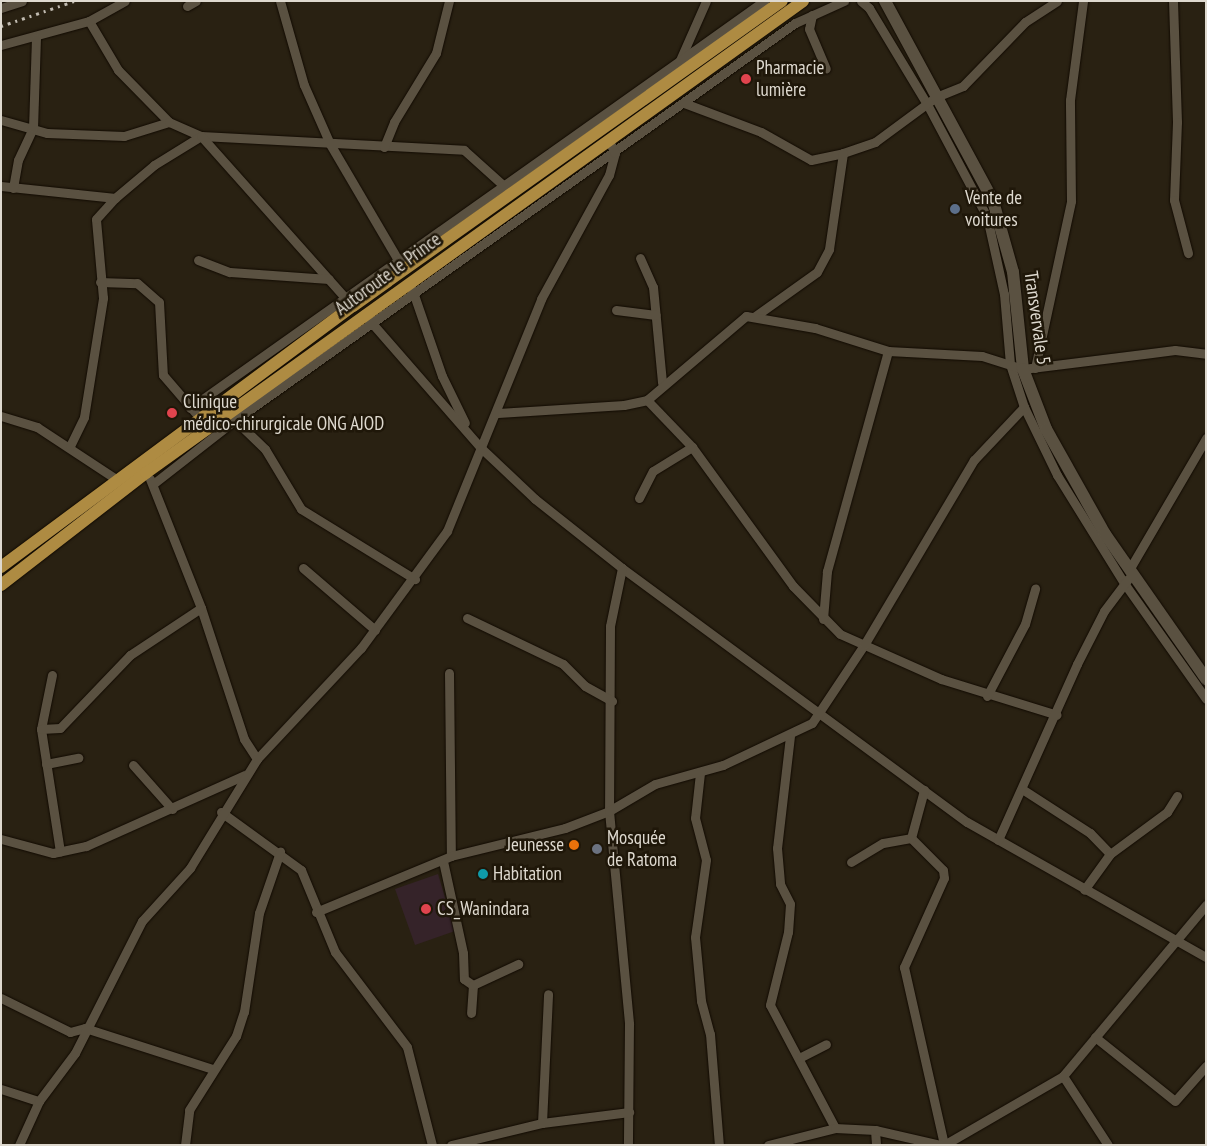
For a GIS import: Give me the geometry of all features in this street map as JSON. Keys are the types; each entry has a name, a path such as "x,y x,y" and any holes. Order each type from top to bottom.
{"main road":[{"name":"Autoroute le Prince","path":"1,568 200,418 349,302 781,1"},
{"name":"Autoroute le Prince","path":"1,585 149,478 364,314 411,288 609,141 726,65 803,1"},
{"name":"Transvervale 5","path":"885,1 931,101 993,201 1013,272 1029,369 1073,482 1129,576 1206,679"}],"street":[{"path":"1,8 22,1"},
{"path":"1,44 36,38 89,21 126,1"},
{"path":"280,1 304,85 330,144 402,266 504,186 764,1"},
{"path":"384,147 394,122 436,53 449,1"},
{"path":"680,60 706,1"},
{"path":"257,759 244,739 201,608 149,478 372,325 411,288 615,153 684,102 726,65 812,16 844,1"},
{"path":"861,1 870,8 931,101 987,217 1004,294 1010,364 1024,407 1057,475 1129,576 1206,699"},
{"path":"684,102 761,132 811,160 843,153 875,142 931,101 963,86 1025,22 1057,1"},
{"path":"1029,369 1071,201 1070,100 1083,1"},
{"path":"1173,1 1177,122 1174,200 1188,253"},
{"path":"812,16 809,29 826,69"},
{"path":"89,21 118,70 169,122 201,136 464,150 504,186"},
{"path":"13,188 18,160 33,128 36,38"},
{"path":"1,120 33,128 47,134 124,136 169,122"},
{"path":"70,446 84,417 103,298 100,282 96,220 116,198 154,165 201,136"},
{"path":"190,408 349,302 201,136"},
{"path":"19,1145 39,1101 75,1054 85,1028 142,921 190,868 221,812 257,759 375,630 415,578 447,531 481,448 498,413 541,299 609,174 615,153 609,141"},
{"path":"754,317 817,272 829,249 843,153"},
{"path":"1,186 116,198"},
{"path":"640,258 653,287 662,383"},
{"path":"198,260 230,272 329,279"},
{"path":"100,282 137,283 159,302 162,375 200,418"},
{"path":"411,288 442,376 468,431"},
{"path":"616,310 656,314"},
{"path":"364,314 481,448 534,498 622,568 822,713 924,790 998,840 1176,942 1206,957"},
{"path":"498,413 624,406 648,400 662,383 746,316 815,328 888,350 982,356 1029,369 1175,350 1206,354"},
{"path":"823,619 826,571 888,350"},
{"path":"648,400 692,448 793,586 823,619 840,634 987,696 1057,715"},
{"path":"316,912 443,861 451,856 565,828 609,811 655,784 700,773 790,736 822,713 974,460 1024,407"},
{"path":"1,416 37,427 70,446 116,480"},
{"path":"235,420 265,449 301,509 415,578"},
{"path":"998,840 1100,620 1129,576 1206,438"},
{"path":"639,498 653,471 692,448"},
{"path":"303,568 375,630"},
{"path":"622,568 610,626 612,700 609,811 629,1024 628,1145"},
{"path":"987,696 1025,624 1035,588"},
{"path":"42,729 60,728 130,655 201,608"},
{"path":"466,618 563,664 585,686 612,700"},
{"path":"449,674 451,856"},
{"path":"52,675 42,729 60,852"},
{"path":"790,736 778,848 780,884 790,904 788,932 770,1004 800,1057 835,1128"},
{"path":"46,764 78,758"},
{"path":"133,765 172,809"},
{"path":"700,773 695,818 706,860 695,937 701,1001 710,1034 719,1145"},
{"path":"1,839 60,852 86,846 245,775"},
{"path":"1022,789 1090,834 1110,854"},
{"path":"911,838 924,790"},
{"path":"1084,890 1110,854 1167,812 1177,796"},
{"path":"221,812 280,852 301,870 316,912 335,952 407,1046 432,1145"},
{"path":"850,862 883,843 911,838"},
{"path":"911,838 943,870 944,878 904,967 943,1145"},
{"path":"185,1145 189,1110 213,1069 236,1036 244,1012 258,913 280,852"},
{"path":"443,861 463,953 464,979 473,985"},
{"path":"768,1145 835,1128 876,1130 943,1145 1063,1076 1206,905"},
{"path":"473,985 518,964"},
{"path":"471,1013 473,985"},
{"path":"542,1123 548,994"},
{"path":"1,998 70,1032 85,1028 213,1069"},
{"path":"1095,1037 1175,1101 1206,1066"},
{"path":"800,1057 826,1044"},
{"path":"1063,1076 1108,1145"},
{"path":"1,1089 39,1101"},
{"path":"451,1145 542,1123 629,1112"},
{"path":"876,1130 876,1145"}],"shaded area":[{"name":"CS_Wanindara","path":"438,874 455,931 415,945 395,889"}],"railway":[{"path":"1,26 74,1"}],"place":[{"name":"Pharmacie lumière","path":"746,79"},
{"name":"Vente de voitures","path":"955,209"},
{"name":"Clinique médico-chirurgicale ONG AJOD","path":"172,413"},
{"name":"Jeunesse","path":"574,845"},
{"name":"Mosquée de Ratoma","path":"597,849"},
{"name":"Habitation","path":"483,874"},
{"name":"CS_Wanindara","path":"426,909"}]}
